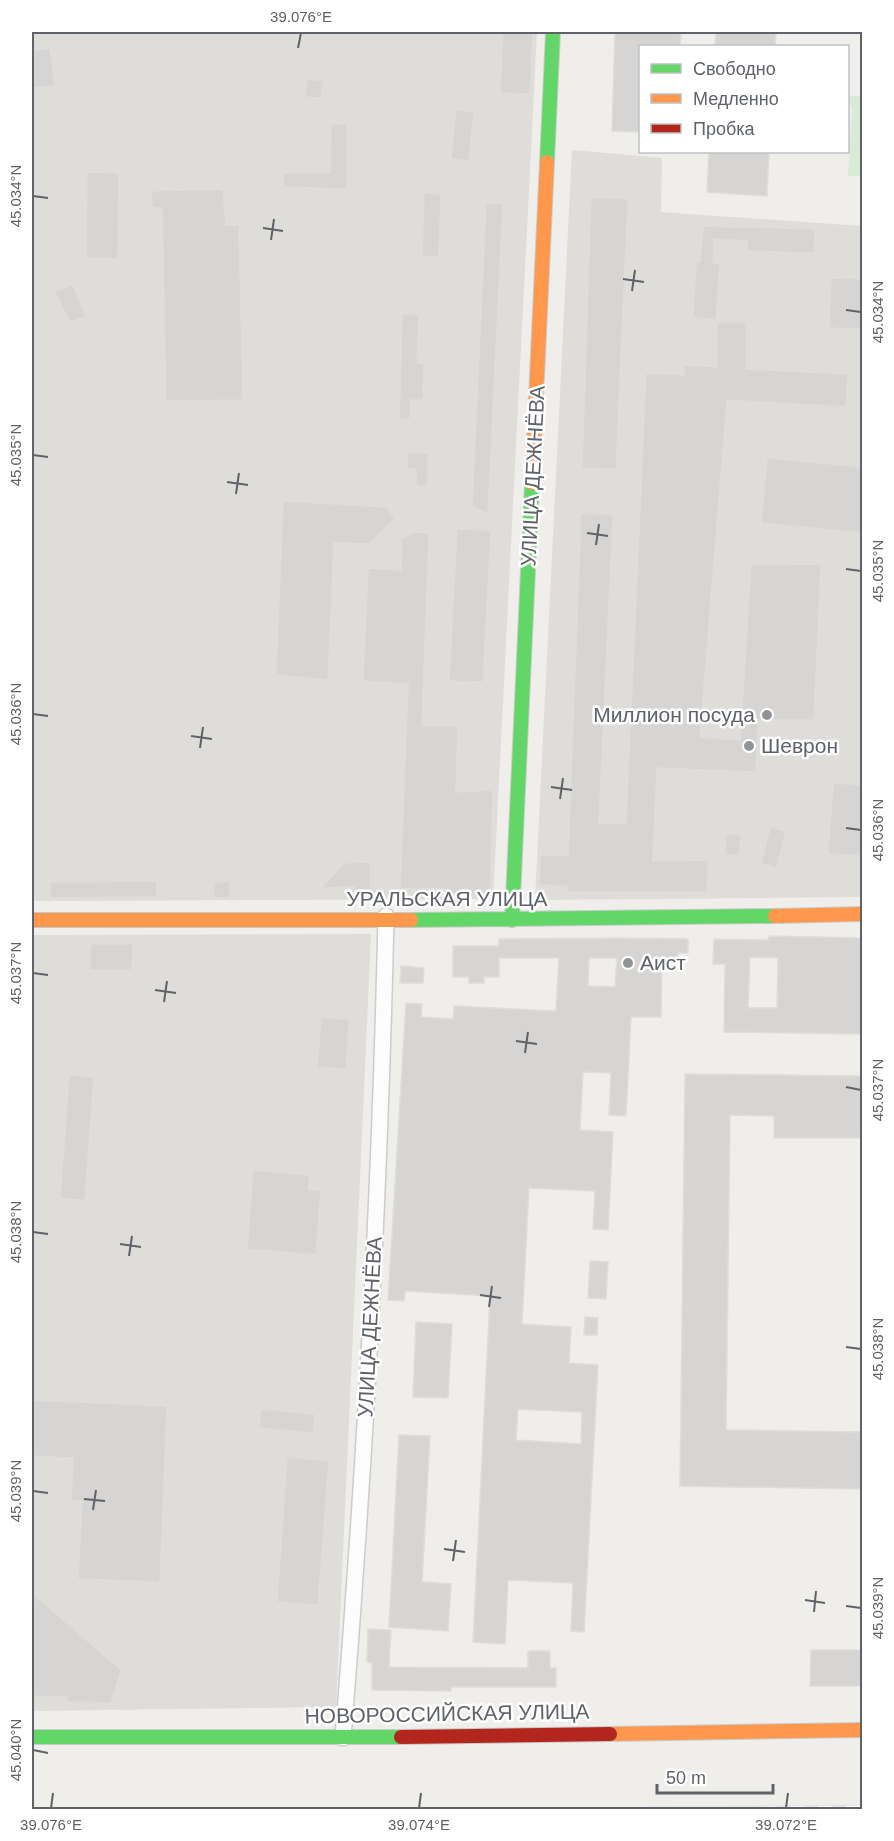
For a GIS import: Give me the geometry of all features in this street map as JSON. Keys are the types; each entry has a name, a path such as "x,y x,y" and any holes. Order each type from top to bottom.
{"street":[{"name":"УЛИЦА ДЕЖНЁВА","path":"512,918 553,32"},
{"name":"УРАЛЬСКАЯ УЛИЦА","path":"32,916 512,918 862,913"},
{"name":"УРАЛЬСКАЯ УЛИЦА","path":"32,920 346,918"},
{"name":"УЛИЦА ДЕЖНЁВА","path":"343,1738 372,1305 386,918"},
{"name":"НОВОРОССИЙСКАЯ УЛИЦА","path":"32,1737 343,1738 862,1730"}],"shaded area":[{"path":"32,32 537,32 493,899 32,901"},
{"path":"572,150 662,158 661,212 862,226 862,897 535,900"},
{"path":"371,934 336,1707 32,1711 32,935"}],"green space":[{"path":"849,96 862,96 862,176 848,176 852,110"}],"building":[{"path":"503,32 533,32 530,94 500,93"},
{"path":"615,32 681,32 680,45 639,45 639,132 612,131"},
{"path":"716,32 776,32 775,45 715,45"},
{"path":"50,48 55,86 32,88 32,50"},
{"path":"307,79 323,81 321,98 305,97"},
{"path":"456,110 474,112 469,161 451,159"},
{"path":"331,124 347,124 347,189 284,187 283,173 330,173"},
{"path":"709,153 769,153 767,196 707,192"},
{"path":"87,172 119,173 118,259 86,258"},
{"path":"223,189 226,225 239,225 243,400 166,401 162,208 152,208 151,191"},
{"path":"424,193 441,194 439,257 422,257"},
{"path":"591,197 628,199 616,469 582,468"},
{"path":"503,203 488,514 472,506 486,204"},
{"path":"703,226 815,229 814,253 747,251 747,241 714,239 713,263 720,264 716,320 693,318 696,262 700,262"},
{"path":"831,278 862,279 862,329 829,328"},
{"path":"73,285 86,317 70,322 54,291"},
{"path":"402,314 419,314 417,363 424,363 423,400 411,400 410,419 399,419"},
{"path":"717,322 746,322 746,369 848,374 846,407 727,400 700,737 740,740 751,565 821,564 814,720 758,720 756,772 657,768 653,861 708,860 707,892 567,892 567,886 539,885 540,855 568,855 581,513 613,515 599,823 626,823 646,373 684,375 684,365 717,367"},
{"path":"407,453 428,453 428,486 416,486 416,469 407,468"},
{"path":"767,458 862,467 862,533 761,523"},
{"path":"283,501 386,507 395,518 370,544 334,543 328,680 276,675"},
{"path":"457,529 491,530 483,682 449,681"},
{"path":"416,532 429,533 422,726 458,726 456,792 493,790 490,894 449,895 449,889 400,889 408,684 363,681 368,568 401,570 402,538"},
{"path":"833,783 862,785 862,856 828,854"},
{"path":"770,827 786,831 777,868 761,864"},
{"path":"726,834 741,835 739,856 725,855"},
{"path":"370,862 370,897 354,897 354,887 321,888 344,863"},
{"path":"157,881 157,897 50,898 50,882"},
{"path":"230,881 230,898 214,898 214,882"},
{"path":"769,936 862,938 862,1034 724,1032 725,964 713,964 714,939 768,940","holes":["750,957 778,958 777,1008 748,1008"]},
{"path":"499,939 688,939 688,953 678,953 678,962 662,962 661,1017 631,1017 626,1116 609,1115 611,1073 583,1072 580,1130 613,1132 608,1230 593,1229 595,1191 529,1188 522,1324 571,1327 569,1363 598,1365 584,1632 571,1631 573,1583 508,1580 505,1644 473,1642 490,1296 405,1291 404,1301 388,1300 406,1003 422,1004 421,1017 453,1019 454,1006 556,1011 559,958 499,958 499,977 484,977 484,983 469,983 469,977 453,977 453,946 499,946","holes":["589,958 617,958 615,987 588,986","518,1409 582,1412 581,1444 516,1440"]},
{"path":"90,944 133,944 132,970 90,970"},
{"path":"401,966 424,968 423,983 400,983"},
{"path":"321,1018 349,1019 346,1069 317,1067"},
{"path":"685,1074 861,1076 860,1138 774,1138 774,1116 730,1115 726,1430 862,1432 862,1489 680,1486"},
{"path":"69,1075 94,1077 85,1200 60,1199"},
{"path":"253,1170 310,1175 308,1190 321,1191 316,1255 247,1249"},
{"path":"590,1261 608,1262 606,1299 588,1298"},
{"path":"585,1317 598,1318 597,1335 584,1335"},
{"path":"416,1322 452,1324 448,1398 413,1397"},
{"path":"32,1400 167,1406 160,1582 78,1579 82,1501 71,1500 73,1458 32,1456"},
{"path":"261,1409 315,1414 313,1433 259,1428"},
{"path":"399,1435 430,1436 422,1582 451,1584 448,1631 389,1627"},
{"path":"287,1457 329,1461 318,1605 277,1602"},
{"path":"32,1593 121,1670 111,1703 67,1702 67,1697 32,1696"},
{"path":"368,1629 391,1630 389,1667 528,1668 528,1651 550,1651 550,1668 556,1668 556,1687 451,1687 451,1691 372,1690 372,1663 367,1662"},
{"path":"811,1650 862,1650 862,1686 810,1686"}],"railway":[{"path":"650,1810 862,1808"}],"traffic: fast":[{"path":"547,162 553,32"},
{"path":"512,920 532,483"},
{"path":"411,920 775,916"},
{"path":"32,1737 401,1737"}],"traffic: slow":[{"path":"532,483 547,162"},
{"path":"775,916 862,914"},
{"path":"32,920 411,920"},
{"path":"610,1734 862,1730"}],"traffic: jam":[{"path":"401,1737 610,1734"}],"place":[{"name":"Миллион посуда","path":"767,715"},
{"name":"Шеврон","path":"749,746"},
{"name":"Аист","path":"628,963"}]}
